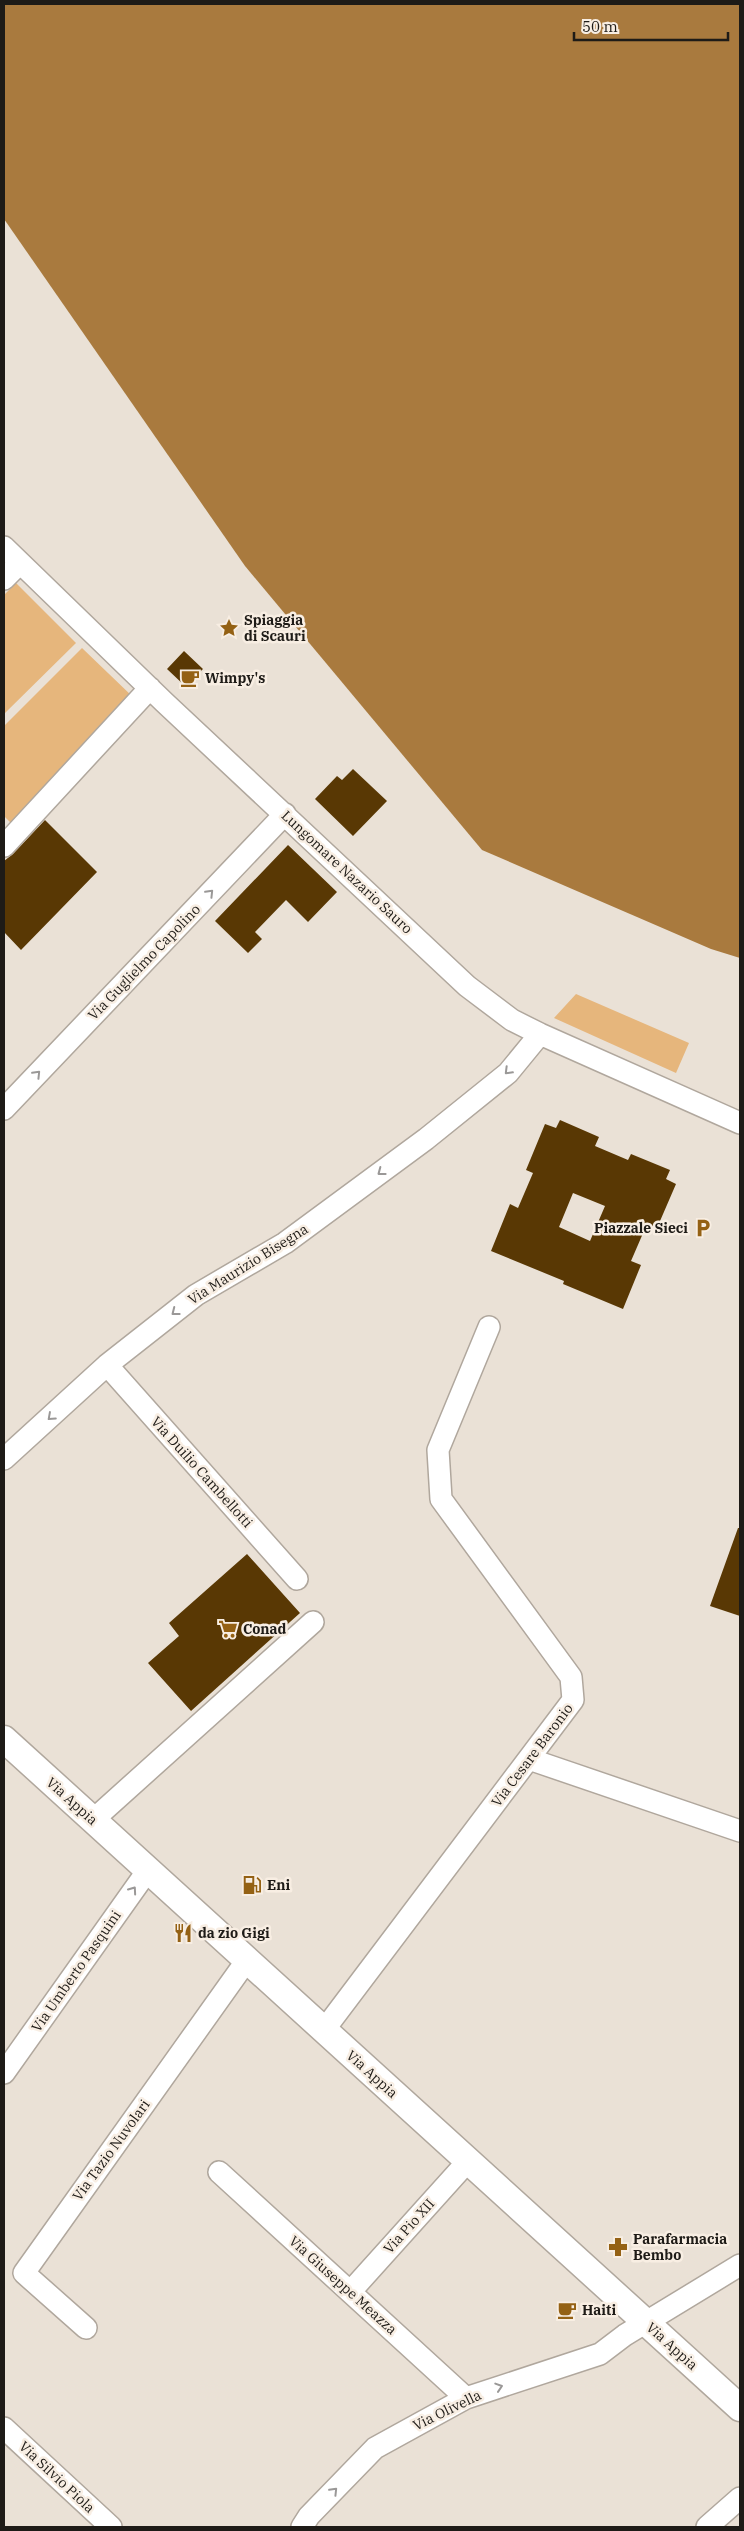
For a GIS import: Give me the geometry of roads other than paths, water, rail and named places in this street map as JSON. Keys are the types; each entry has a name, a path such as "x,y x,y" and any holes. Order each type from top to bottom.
{"main road":[{"name":"Via Appia","path":"5,1743 93,1820 740,2408"}],"street":[{"name":"Lungomare Nazario Sauro","path":"4,547 150,688 467,986 512,1020 740,1123"},
{"path":"4,579 20,563"},
{"path":"4,846 150,688"},
{"name":"Via Guglielmo Capolino","path":"4,1109 285,814"},
{"name":"Via Maurizio Bisegna","path":"4,1460 107,1365 196,1295 285,1243 426,1139 508,1073 540,1034"},
{"name":"Via Cesare Baronio","path":"324,2030 573,1700 571,1677 441,1499 438,1450 489,1327"},
{"name":"Via Duilio Cambellotti","path":"107,1365 297,1579"},
{"path":"93,1820 313,1622"},
{"path":"529,1759 740,1831"},
{"name":"Via Umberto Pasquini","path":"4,2073 148,1870"},
{"name":"Via Tazio Nuvolari","path":"86,2328 24,2273 247,1960"},
{"name":"Via Pio XII","path":"351,2291 468,2161"},
{"name":"Via Giuseppe Meazza","path":"219,2172 466,2398"},
{"name":"Via Olivella","path":"302,2527 309,2516 375,2448 466,2398 600,2354 740,2265"},
{"name":"Via Silvio Piola","path":"4,2428 111,2527"},
{"path":"707,2527 740,2498"}],"place":[{"name":"Spiaggia di Scauri","path":"229,628"},
{"name":"Wimpy's","path":"190,678"},
{"name":"Piazzale Sieci","path":"703,1228"},
{"name":"Conad","path":"228,1629"},
{"name":"Eni","path":"252,1885"},
{"name":"da zio Gigi","path":"183,1933"},
{"name":"Parafarmacia Bembo","path":"618,2247"},
{"name":"Haiti","path":"567,2310"}]}
